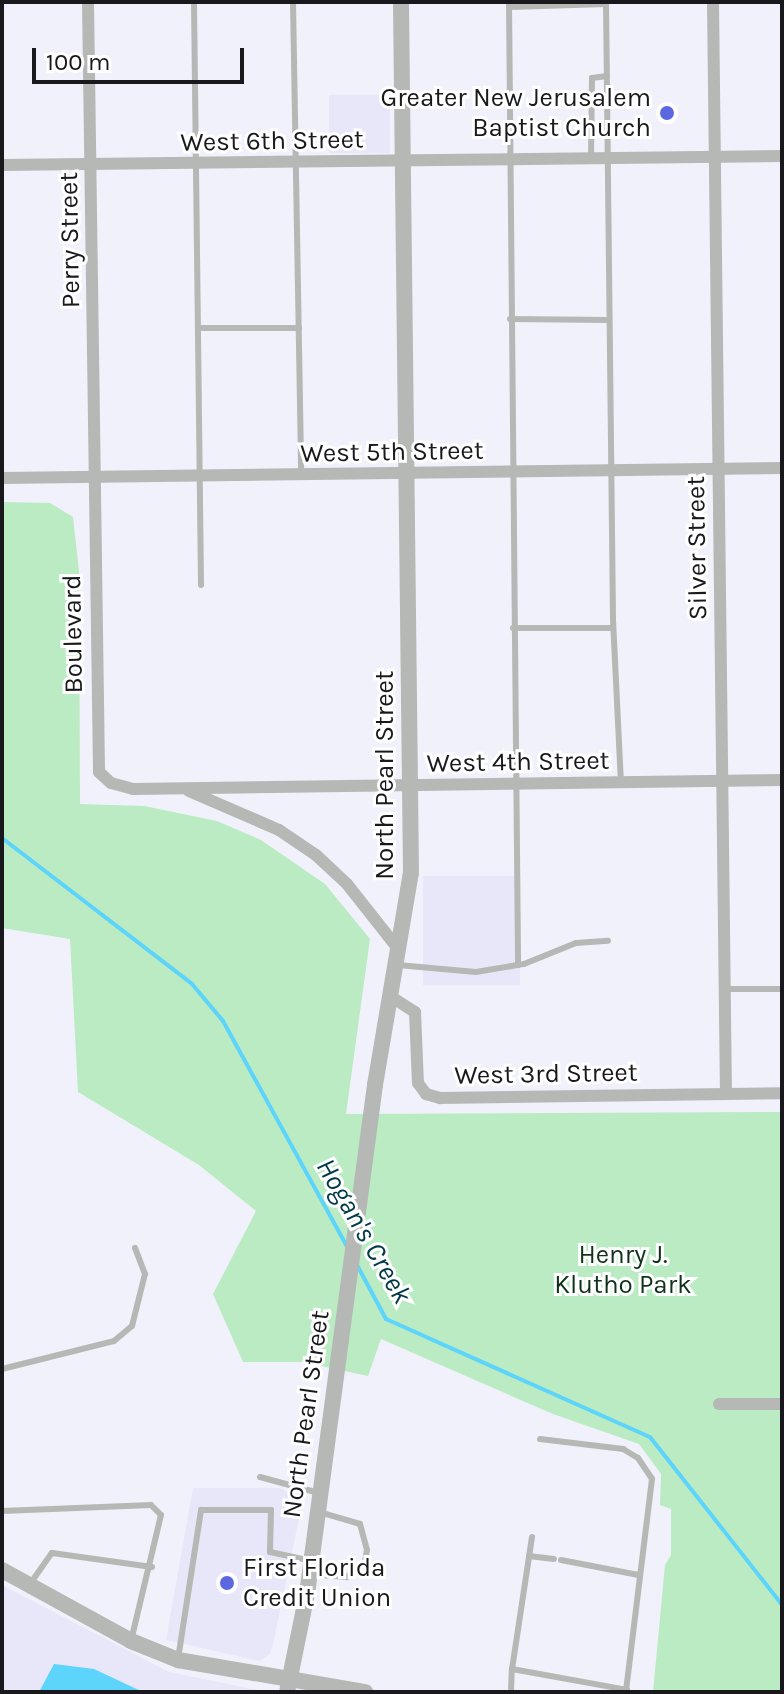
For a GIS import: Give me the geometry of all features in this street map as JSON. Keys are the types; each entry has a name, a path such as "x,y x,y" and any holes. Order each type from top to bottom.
{"street":[{"name":"Perry Street","path":"88,2 93,478"},
{"name":"North Pearl Street","path":"291,1689 396,946 411,873 401,2"},
{"name":"Silver Street","path":"713,2 726,1094"},
{"name":"West 6th Street","path":"2,165 782,156"},
{"name":"West 5th Street","path":"2,478 782,468"},
{"name":"Boulevard","path":"93,478 97,763 111,783"},
{"name":"West 4th Street","path":"111,783 133,789 782,780"},
{"path":"184,788 279,830 316,855 365,905 396,946"},
{"name":"West 3rd Street","path":"390,996 415,1012 418,1083 437,1097 782,1093"},
{"path":"719,1404 782,1404"},
{"path":"2,1570 131,1641 178,1660 291,1689 365,1692"}],"lane":[{"path":"194,2 201,585"},
{"path":"293,2 301,475"},
{"path":"518,965 510,319 510,5 606,3 613,628 621,782"},
{"path":"591,159 592,78 607,76"},
{"path":"592,119 607,120"},
{"path":"510,319 609,320"},
{"path":"198,328 299,328"},
{"path":"513,628 613,628"},
{"path":"394,965 476,972 518,965 576,943 608,941"},
{"path":"725,989 782,989"},
{"path":"2,1369 114,1341 132,1326 145,1274 135,1248"},
{"path":"512,1669 626,1691 652,1479 638,1458 623,1449 540,1439"},
{"path":"260,1477 319,1493"},
{"path":"2,1511 151,1505 161,1515 152,1567 131,1641"},
{"path":"178,1660 201,1510 271,1510 270,1552 310,1568 347,1577 365,1562 367,1550 360,1524 317,1512"},
{"path":"511,1692 532,1537"},
{"path":"30,1584 52,1553 152,1567"},
{"path":"529,1556 639,1575"}],"shaded area":[{"path":"329,95 390,95 390,153 329,153"},
{"path":"423,876 520,876 520,985 423,985"},
{"path":"193,1488 280,1488 303,1499 273,1644 270,1654 259,1661 166,1640"},
{"path":"2,1585 169,1672 267,1692 2,1692"}],"green space":[{"name":"Henry J. Klutho Park","path":"2,502 50,503 73,517 79,571 80,804 144,806 217,821 261,840 325,884 370,939 346,1114 782,1112 782,1692 653,1692 665,1565 671,1555 671,1509 660,1505 661,1474 639,1444 553,1414 381,1339 368,1376 303,1362 243,1362 213,1294 256,1211 199,1165 78,1092 70,939 2,928"}],"water":[{"path":"54,1664 94,1669 143,1692 39,1692"}],"waterway":[{"name":"Hogan's Creek","path":"2,838 192,984 223,1021 347,1247"},
{"name":"Hogan's Creek","path":"357,1265 386,1319 650,1437 782,1605"}],"place":[{"name":"Greater New Jerusalem Baptist Church","path":"667,113"},
{"name":"First Florida Credit Union","path":"227,1583"}]}
